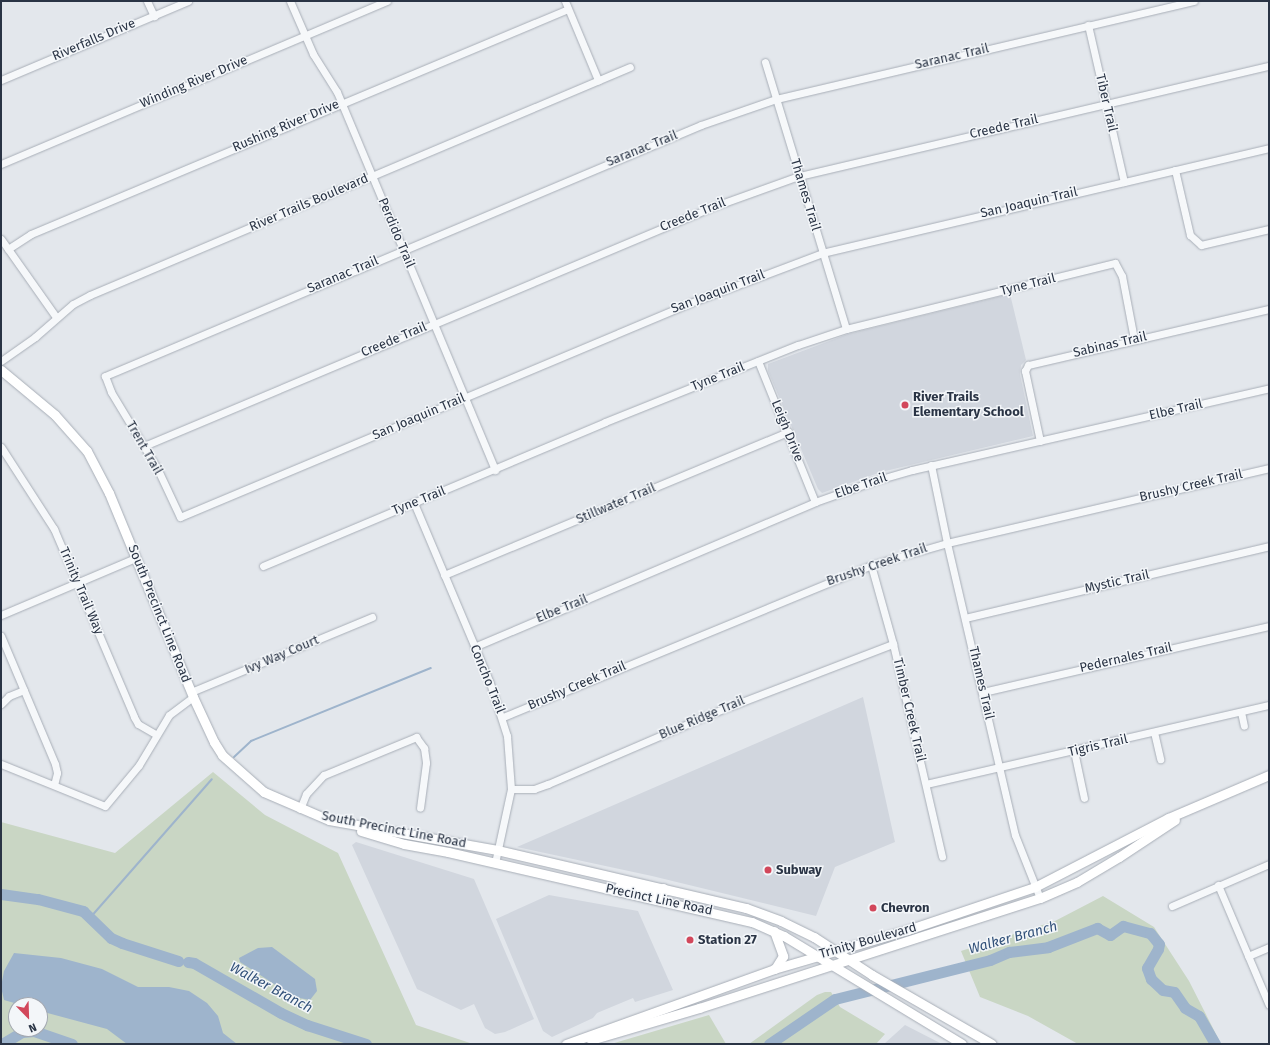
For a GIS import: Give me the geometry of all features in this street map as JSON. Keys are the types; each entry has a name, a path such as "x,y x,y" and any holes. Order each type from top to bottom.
{"main road":[{"name":"South Precinct Line Road","path":"1,370 56,415 87,451 109,493 192,695 222,755 253,785 276,799 329,820 497,850 746,908 781,921 814,937 849,960"},
{"name":"Trinity Boulevard","path":"566,1044 774,969 907,930 1035,887 1168,818 1184,813 1269,775"},
{"name":"Trinity Boulevard","path":"576,1044 699,1008 1040,898 1077,882 1119,858 1184,813"},
{"name":"Precinct Line Road","path":"329,820 404,844 495,863 681,906 734,916 774,932 916,1015 962,1044"},
{"path":"569,881 581,878 657,895 663,892 663,888"},
{"path":"681,906 686,893"},
{"path":"774,932 783,956 781,964 774,969"},
{"path":"849,960 992,1044"}],"street":[{"path":"147,1 154,16"},
{"name":"Riverfalls Drive","path":"1,80 188,1"},
{"name":"Perdido Trail","path":"290,1 305,36 342,103 496,470"},
{"name":"Winding River Drive","path":"1,164 387,1"},
{"path":"565,1 598,80"},
{"name":"Saranac Trail","path":"114,372 701,125 776,99 1194,1"},
{"name":"Rushing River Drive","path":"8,249 31,234 568,9"},
{"name":"Tiber Trail","path":"1088,26 1124,182"},
{"name":"Thames Trail","path":"765,62 846,329"},
{"name":"Creede Trail","path":"144,446 715,206 799,176 1269,66"},
{"name":"River Trails Boulevard","path":"1,361 35,337 56,317 90,295 630,67"},
{"name":"San Joaquin Trail","path":"192,512 690,303 822,253 1269,148"},
{"path":"1175,170 1190,235 1201,245 1269,229"},
{"path":"1,239 56,317"},
{"name":"Tyne Trail","path":"263,566 496,470 605,422 758,361 846,329 1115,263 1122,276 1134,339"},
{"name":"Sabinas Trail","path":"1040,441 1025,371 1028,364 1269,309"},
{"name":"Leigh Drive","path":"758,361 788,432 815,502"},
{"name":"Trent Trail","path":"114,372 105,376 111,392 144,446 180,517 192,512"},
{"name":"Elbe Trail","path":"474,647 815,502 880,479 931,465 1269,388"},
{"name":"Stillwater Trail","path":"444,576 788,432"},
{"name":"Trinity Trail Way","path":"1,447 54,529 138,724 155,734"},
{"name":"Thames Trail","path":"931,465 947,542 984,692 998,767 1015,835 1040,898"},
{"name":"Brushy Creek Trail","path":"503,717 870,565 947,542 1269,468"},
{"name":"Concho Trail","path":"414,503 503,717 510,752 511,789 495,863"},
{"name":"Mystic Trail","path":"965,618 1269,546"},
{"path":"1,615 135,558"},
{"name":"Timber Creek Trail","path":"870,565 893,644 942,856"},
{"name":"Ivy Way Court","path":"54,785 105,806 139,765 155,734 169,715 192,695 372,617"},
{"name":"Pedernales Trail","path":"984,692 1269,626"},
{"path":"1,636 56,764 57,773 54,785 1,764"},
{"name":"Blue Ridge Trail","path":"511,789 534,789 548,784 720,710 893,644"},
{"path":"1,704 9,696 24,690"},
{"name":"Tigris Trail","path":"926,784 1269,705"},
{"path":"1241,712 1244,726"},
{"path":"1154,732 1160,759"},
{"path":"300,809 306,794 324,775 412,738 419,739 424,748 426,763 420,808"},
{"path":"1074,751 1084,798"},
{"path":"1172,906 1269,864"},
{"path":"1218,885 1269,1005"},
{"path":"1248,956 1269,947"}],"shaded area":[{"name":"River Trails Elementary School","path":"1010,294 1026,360 1021,365 1020,374 1033,436 881,472 822,493 818,489 768,371 768,364 848,334"},
{"path":"863,697 895,842 835,867 816,916 652,876 517,847"},
{"path":"356,842 474,879 534,1019 505,1032 495,1034 485,1028 474,1004 461,1010 417,989 352,845"},
{"path":"549,895 638,911 673,990 635,1002 633,998 597,1013 593,1018 552,1037 543,1031 496,919"},
{"path":"905,1025 942,1044 884,1044"}],"green space":[{"path":"213,772 265,815 338,853 416,1025 473,1044 1,1044 1,822 115,853"},
{"path":"1103,896 1154,927 1189,981 1221,1044 1078,1044 1028,1016 980,997 961,951 1055,921"},
{"path":"825,992 831,992 840,1007 885,1034 876,1044 749,1044 817,995"},
{"path":"709,1015 726,1044 611,1044"}],"water":[{"path":"272,947 315,979 317,991 310,1000 294,997 240,962 239,958 258,948"},
{"path":"14,953 61,958 102,969 138,987 169,987 189,991 207,1003 218,1016 223,1033 237,1044 127,1044 107,1029 48,1013 48,997 8,997 8,1001 4,1000 1,987 4,971"}],"waterway":[{"path":"234,757 251,741 431,668"},
{"path":"89,919 212,779"},
{"name":"Walker Branch","path":"1,894 38,899 83,911 111,938 178,961"},
{"name":"Walker Branch","path":"769,1044 835,999 990,960 1009,952 1048,947 1097,928 1110,935 1123,926 1150,933 1159,944 1158,949 1147,968 1151,979 1163,990 1174,992 1185,1008 1199,1016 1215,1044"},
{"name":"Walker Branch","path":"188,962 194,963 281,1013 307,1025 366,1044"},
{"path":"2,1044 22,1032 34,1031 72,1044"}],"place":[{"name":"River Trails Elementary School","path":"905,405"},
{"name":"Subway","path":"768,870"},
{"name":"Chevron","path":"873,908"},
{"name":"Station 27","path":"690,940"}]}
